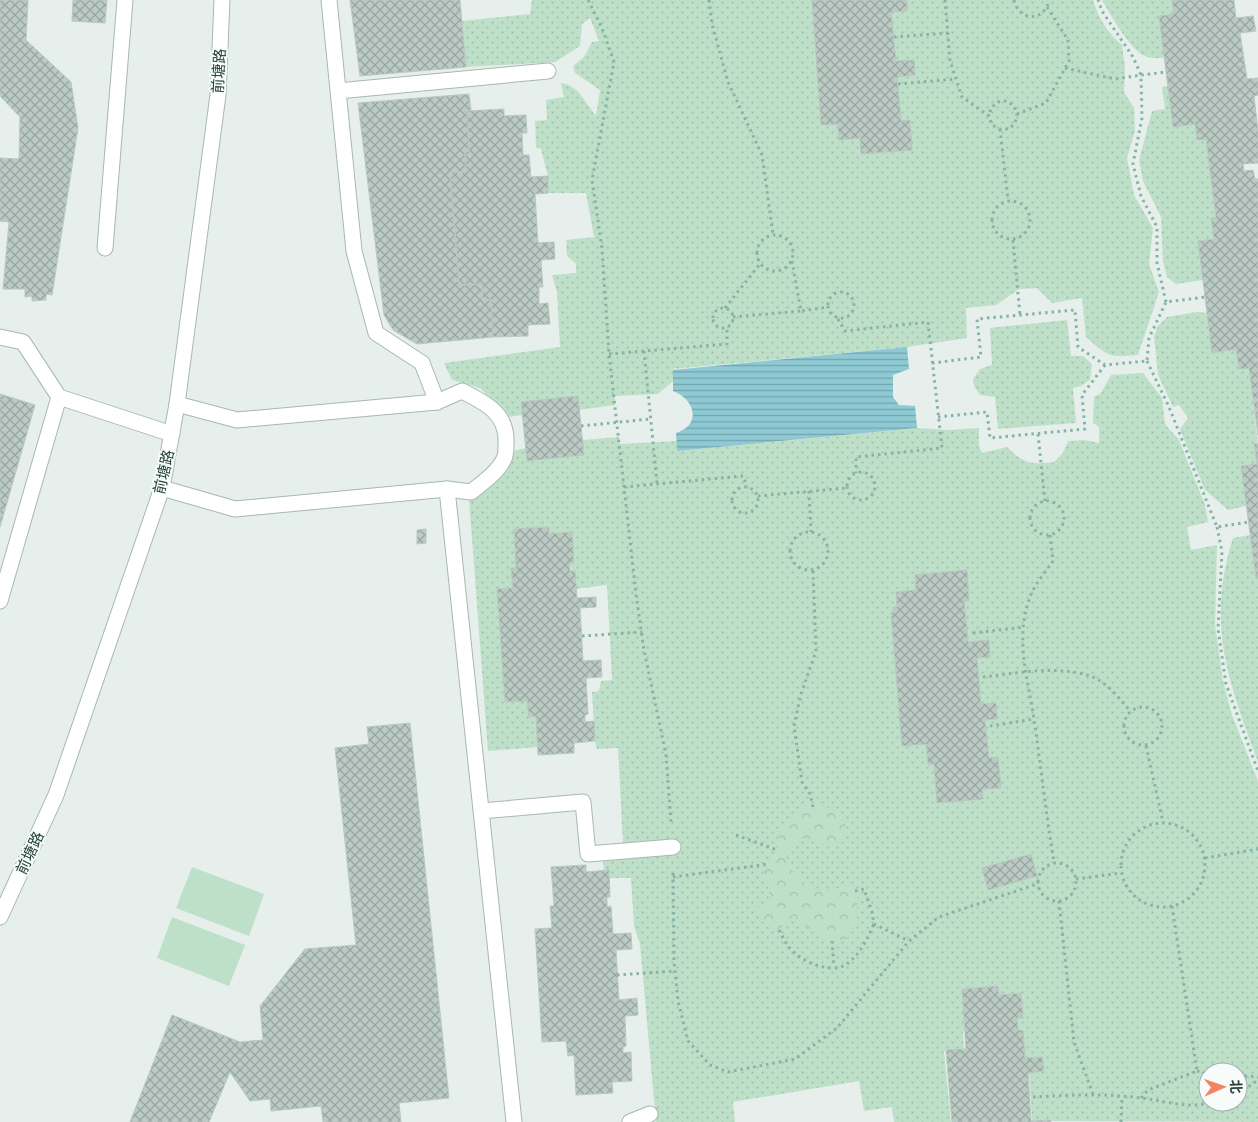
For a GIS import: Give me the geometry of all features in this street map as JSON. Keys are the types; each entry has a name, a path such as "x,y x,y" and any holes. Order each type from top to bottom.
{"street":[{"path":"106,248 125,0"},
{"name":"前塘路","path":"0,917 56,795 162,488 177,404 218,95 222,0"},
{"path":"329,0 354,251 376,333 422,363 437,402"},
{"path":"338,92 548,71"},
{"path":"0,337 23,342 59,397 172,434"},
{"path":"162,488 235,509 446,489 471,492 494,473 505,458 507,434 501,416 484,402 462,391 437,402 237,420 177,404"},
{"path":"0,601 59,397"},
{"path":"446,489 514,1122"},
{"path":"481,810 583,802 588,854 673,847"},
{"path":"630,1122 650,1114"}],"path":[{"path":"588,0 614,62 592,180 602,248 609,354 642,632 666,755 673,847 675,971 678,1001 688,1041 710,1065 728,1072 796,1060 837,1028 909,941 939,917 1037,884"},
{"path":"709,0 712,24 728,82 762,155 773,234"},
{"path":"945,0 950,61 962,97 989,116 992,124 1000,129 1009,129 1015,123 1017,114 1014,106 1007,102 998,102 991,108 989,116"},
{"path":"1014,0 1017,9 1024,16 1033,18 1042,14 1049,0"},
{"path":"1098,0 1102,12 1133,56 1141,75 1142,118 1133,164 1141,196 1157,228 1157,263 1166,302 1149,338 1147,361 1169,406 1217,527 1222,552 1218,629 1226,684 1258,771"},
{"path":"1017,114 1046,103 1068,61 1068,40 1047,7"},
{"path":"894,37 948,33"},
{"path":"1065,68 1115,79 1166,72"},
{"path":"898,84 956,79"},
{"path":"1000,129 1008,200"},
{"path":"1008,200 1019,202 1027,208 1030,218 1029,228 1022,236 1013,240 1003,238 994,232 991,222 992,212 999,204 1008,200"},
{"path":"792,260 786,268 777,271 767,270 760,264 756,255 758,245 764,238 773,234 782,235 790,242 793,250 792,260 801,311"},
{"path":"1013,240 1020,315"},
{"path":"725,308 760,264"},
{"path":"838,319 847,318 855,304 851,297 844,292 836,292 829,298 828,307 831,314 838,319 845,331 928,322 942,448 856,458 856,473"},
{"path":"1166,302 1206,296"},
{"path":"733,317 828,307"},
{"path":"719,308 725,308 733,317 732,323 727,327 721,328 713,319 714,313 719,308"},
{"path":"932,362 981,357 977,319 1075,310 1078,347 1105,365 1147,361"},
{"path":"609,354 727,344 727,327"},
{"path":"644,351 657,483"},
{"path":"938,417 987,412 990,438 1085,430 1082,395 1105,365"},
{"path":"580,426 650,419"},
{"path":"1038,434 1045,501"},
{"path":"865,472 872,477 875,485 873,494 867,499 858,500 850,496 847,488 849,479 856,473 865,472"},
{"path":"624,487 742,476 747,486 754,490 758,496 757,506 750,512 742,514 735,509 731,502 732,494 739,488 747,486"},
{"path":"758,496 847,488"},
{"path":"809,491 811,532"},
{"path":"1045,501 1053,502 1061,507 1064,516 1063,525 1057,532 1050,535 1040,534 1034,529 1030,520 1031,511 1036,504 1045,501"},
{"path":"1217,527 1248,522"},
{"path":"811,532 817,533 825,540 828,549 827,560 820,567 813,570 801,569 793,562 790,553 791,543 798,535 811,532"},
{"path":"1050,535 1054,561 1029,599 1022,635 1025,672 1034,719 1042,794 1054,862"},
{"path":"813,570 816,651 801,694 794,726 802,782 810,794 813,807"},
{"path":"973,633 1024,628"},
{"path":"582,636 642,632"},
{"path":"983,677 1056,670 1092,676 1117,695 1130,711"},
{"path":"1140,707 1150,708 1158,714 1162,723 1161,733 1155,742 1146,746 1136,745 1128,739 1123,730 1125,719 1130,711 1140,707"},
{"path":"990,726 1034,719"},
{"path":"1146,746 1163,822"},
{"path":"1163,822 1178,825 1191,832 1200,843 1205,858 1205,872 1200,886 1190,898 1163,908 1149,906 1136,898 1126,886 1121,873 1121,857 1126,843 1135,832 1148,825 1163,822"},
{"path":"736,835 777,850"},
{"path":"1205,858 1258,849"},
{"path":"1054,862 1064,864 1072,869 1076,879 1074,889 1069,897 1059,901 1049,900 1041,894 1037,884 1038,874 1044,866 1054,862"},
{"path":"673,877 769,864"},
{"path":"1076,879 1121,873"},
{"path":"779,930 788,948 810,964 834,967 846,965 862,948 874,924 864,889 855,891"},
{"path":"1059,901 1074,1042 1093,1094"},
{"path":"1142,1098 1148,1090 1197,1071 1172,906"},
{"path":"874,924 909,941"},
{"path":"832,941 834,967"},
{"path":"617,975 675,971"},
{"path":"1033,1097 1093,1094 1142,1098 1176,1105 1198,1105"},
{"path":"1121,1122 1122,1096"}],"green space":[{"path":"532,0 1093,0 1104,25 1122,45 1125,67 1124,92 1134,108 1135,131 1127,158 1134,195 1153,228 1149,264 1159,292 1138,355 1114,356 1104,352 1086,337 1082,298 1052,303 1037,288 1019,289 996,305 966,308 967,338 907,347 673,369 673,381 658,394 615,396 615,405 579,410 521,403 522,415 509,417 480,388 452,380 444,363 560,347 557,292 552,275 576,273 576,264 567,256 566,240 594,237 586,193 548,193 548,176 541,149 536,147 535,121 547,120 546,100 564,97 561,83 578,91 596,116 600,90 575,73 573,66 584,57 592,42 599,41 590,18 582,24 580,46 555,62 466,67 462,21 530,14"},
{"path":"1102,0 1172,0 1174,14 1159,16 1164,58 1150,58 1133,47"},
{"path":"1168,86 1173,127 1195,124 1197,140 1206,139 1216,217 1211,218 1214,239 1203,280 1176,284 1167,277 1163,261 1161,217 1143,181 1139,160 1152,111 1165,109 1162,87"},
{"path":"1197,312 1208,313 1213,353 1236,349 1239,369 1249,368 1258,444 1254,444 1257,464 1241,466 1246,506 1228,510 1205,490 1180,429 1188,418 1179,405 1173,407 1158,375 1154,336 1158,326 1167,317"},
{"path":"1067,320 1071,356 1083,356 1092,364 1090,380 1081,386 1073,388 1076,423 998,429 995,397 980,395 974,386 973,379 980,369 992,365 990,328"},
{"path":"1143,373 1162,398 1165,424 1179,440 1205,505 1208,522 1187,527 1191,550 1217,545 1215,625 1223,681 1232,715 1258,781 1258,1122 1032,1121 1029,1072 1043,1071 1042,1057 1025,1058 1023,1029 1018,1030 1017,1018 1023,1018 1021,993 999,995 998,986 962,989 967,1030 963,1031 964,1049 944,1051 951,1122 894,1122 892,1107 864,1111 859,1081 733,1102 735,1122 656,1122 640,944 634,926 631,878 610,878 609,870 604,871 603,861 647,856 641,843 623,843 618,748 597,749 595,741 592,692 599,691 601,681 612,680 607,585 576,589 570,562 574,562 572,533 549,534 549,527 514,529 516,568 511,568 513,588 497,589 505,702 527,701 529,716 536,716 538,747 488,751 469,499 513,451 526,448 528,461 584,455 582,440 619,437 620,444 677,441 678,451 917,428 948,430 979,428 979,446 982,453 1007,447 1018,457 1028,462 1054,462 1063,453 1068,441 1084,440 1099,443 1099,427 1093,423 1094,397 1101,393 1111,375"},
{"path":"1250,535 1256,577 1258,578 1258,762 1230,678 1224,652 1221,625 1221,598 1225,569 1233,538"},
{"path":"825,806 846,821 845,841 830,847 813,839 799,838 787,849 786,862 806,884 821,889 850,886 858,893 857,919 847,939 835,940 820,937 798,922 789,920 779,930 766,926 753,909 771,902 768,886 761,877 777,850 781,828 804,807"},
{"path":"192,867 264,894 249,936 176,908"},
{"path":"172,917 245,945 229,986 157,958"}],"water":[{"path":"907,347 909,369 893,375 893,397 899,405 915,406 917,428 677,451 676,433 690,424 692,412 686,400 673,391 673,370"}],"building":[{"path":"0,0 28,0 26,40 71,82 78,128 52,295 46,294 46,300 32,301 32,296 25,297 25,289 3,289 9,222 0,221 0,158 19,159 20,117 0,96"},
{"path":"73,0 107,0 105,23 72,21"},
{"path":"350,0 460,0 466,67 360,76"},
{"path":"812,0 907,0 907,11 891,12 896,61 914,60 915,75 897,77 901,121 910,120 912,150 861,154 860,138 839,140 838,124 821,125"},
{"path":"1172,0 1234,0 1236,18 1253,16 1256,31 1240,33 1247,79 1258,78 1258,95 1254,96 1258,131 1258,163 1243,164 1244,171 1253,170 1255,179 1258,179 1258,435 1249,368 1239,369 1236,349 1212,353 1198,241 1214,239 1211,218 1216,217 1206,139 1197,140 1195,124 1173,127 1159,16 1174,14"},
{"path":"469,94 471,110 467,111 469,151 465,152 466,172 450,172 459,285 482,284 482,300 491,300 493,337 417,344 393,330 384,315 358,103"},
{"path":"504,109 504,116 526,115 527,133 522,133 523,155 529,155 531,177 548,176 548,193 535,194 538,243 554,242 555,259 541,260 543,287 539,287 539,304 548,303 550,324 528,325 528,336 493,337 491,300 482,300 482,284 459,285 450,172 466,172 465,152 469,151 467,111"},
{"path":"0,394 35,405 0,527"},
{"path":"578,396 584,455 527,461 521,402"},
{"path":"1254,444 1258,444 1258,578 1256,578 1241,466 1257,464"},
{"path":"549,527 549,534 572,532 574,562 570,562 570,571 575,571 577,598 596,597 596,607 580,608 583,661 601,660 602,677 586,678 588,714 585,715 585,722 594,721 595,741 574,743 574,753 538,755 536,716 529,717 527,701 505,702 497,589 513,588 511,568 516,568 514,529"},
{"path":"426,529 426,543 417,544 417,530"},
{"path":"967,570 969,601 964,601 968,642 989,640 990,657 977,658 981,704 996,703 997,719 985,720 989,758 998,757 1001,788 982,789 983,799 937,803 934,764 928,765 926,744 902,746 891,613 893,613 893,607 897,607 896,592 916,590 915,575"},
{"path":"410,723 449,1098 399,1103 401,1122 323,1122 321,1106 271,1111 270,1099 250,1101 230,1072 209,1122 130,1122 172,1015 240,1042 263,1040 260,1006 305,949 356,945 335,748 369,744 367,727"},
{"path":"1031,854 1037,876 988,890 982,868"},
{"path":"586,865 586,872 609,870 610,897 607,897 607,907 611,906 613,934 631,933 632,949 616,950 619,1000 637,998 638,1015 625,1016 626,1046 623,1047 623,1053 631,1052 632,1081 612,1082 613,1093 576,1095 574,1055 568,1056 566,1041 542,1042 535,929 552,928 550,906 554,906 551,867"},
{"path":"998,986 999,995 1021,993 1023,1018 1017,1018 1018,1030 1023,1030 1025,1058 1042,1057 1044,1071 1028,1073 1031,1121 1051,1120 1051,1122 952,1122 946,1050 966,1049 962,989"}]}
